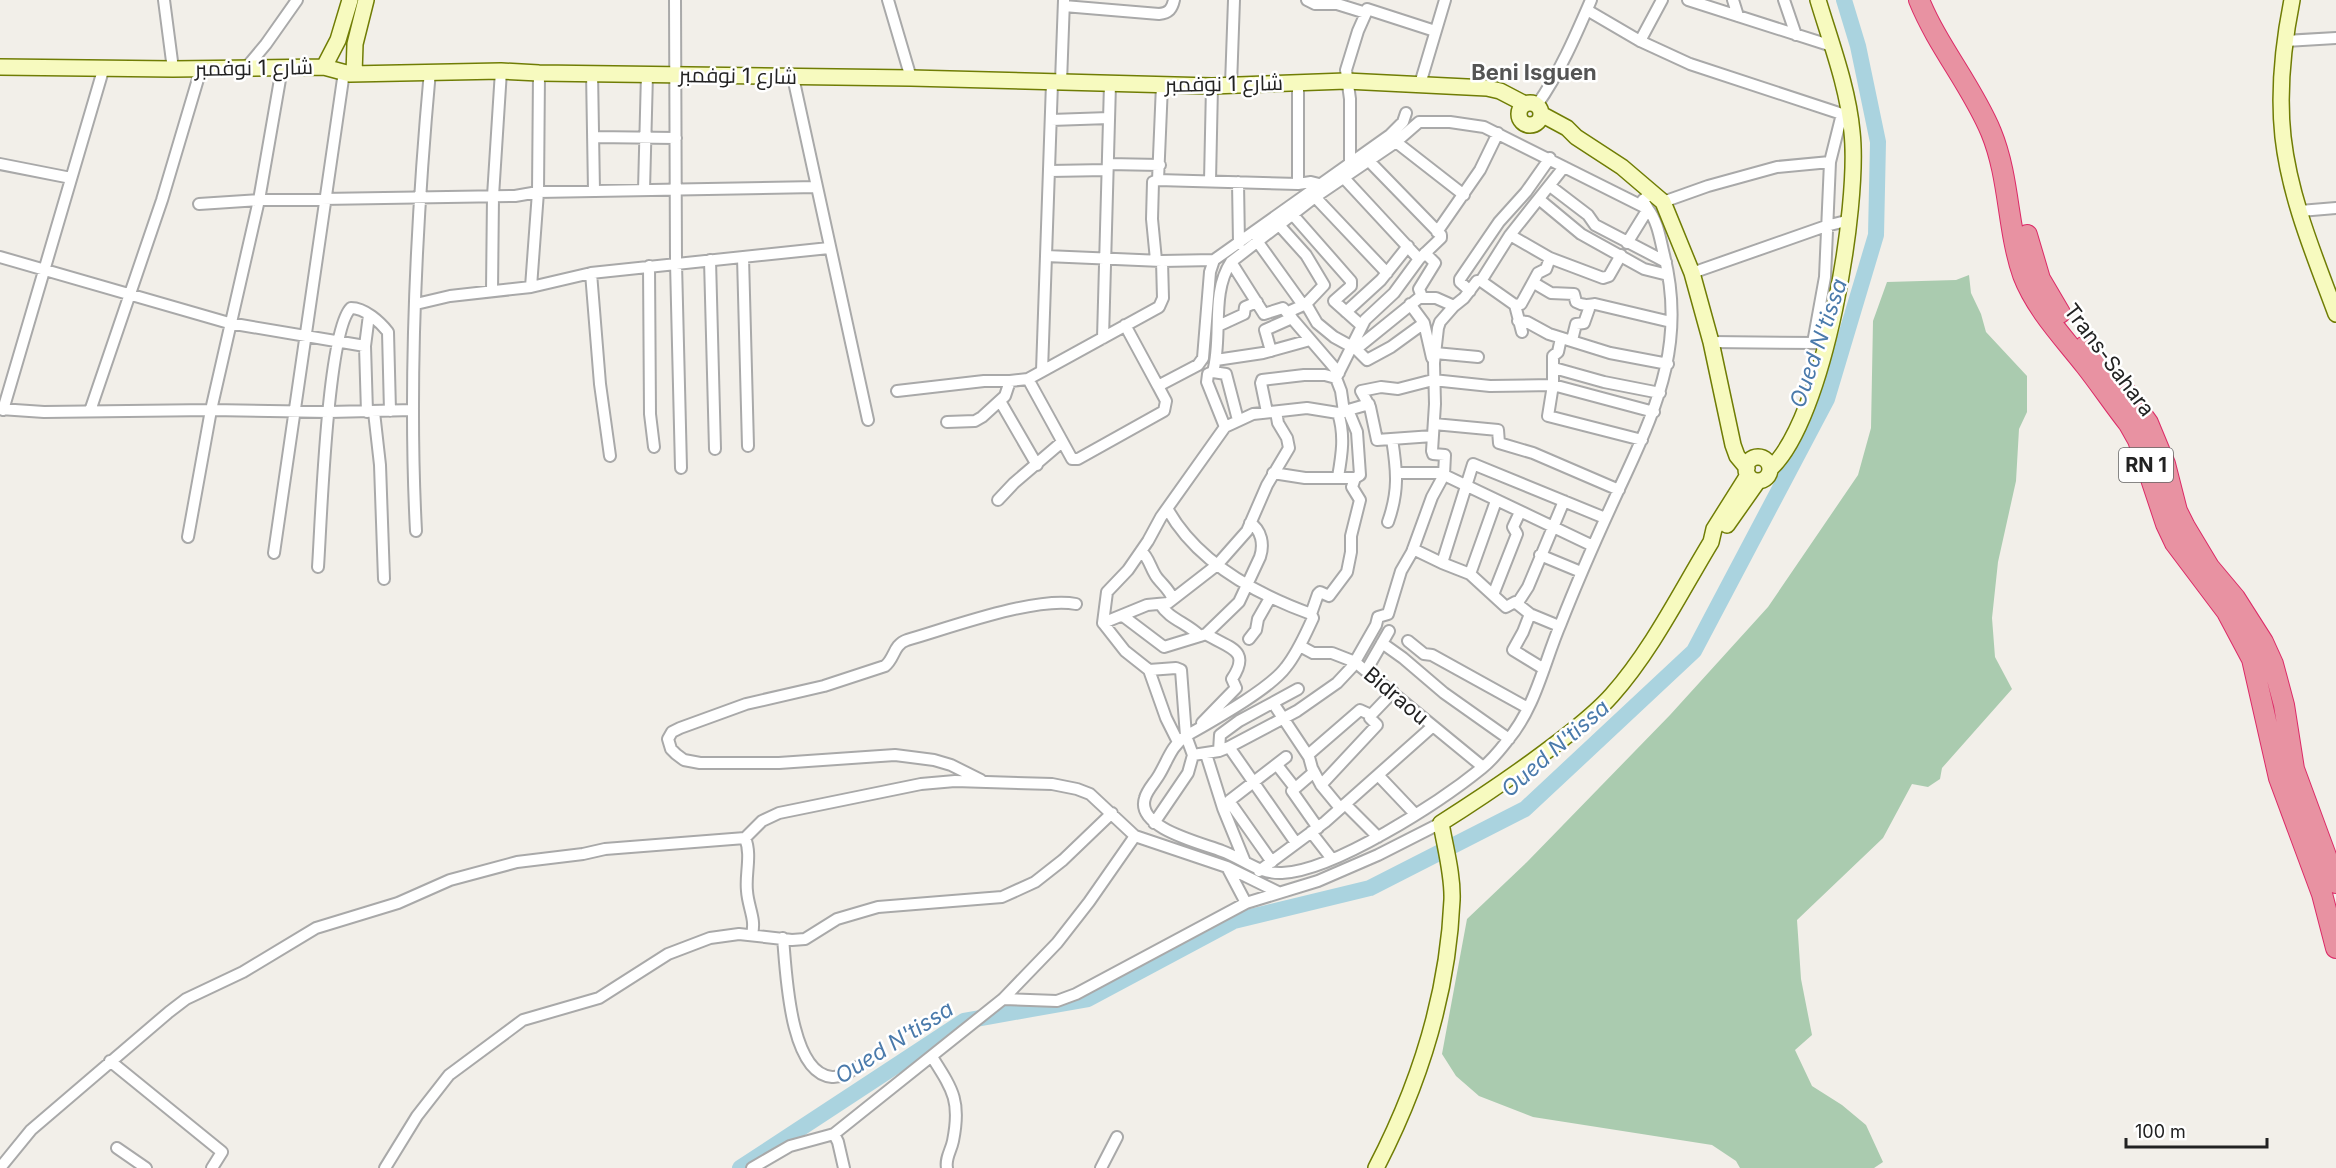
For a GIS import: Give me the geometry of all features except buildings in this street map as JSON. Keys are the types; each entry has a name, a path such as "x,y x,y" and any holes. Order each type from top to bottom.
{"highway":[{"name":"Trans-Sahara","path":"1919,0 1934,33 1991,130 1999,153 2019,257 2034,296 2050,322 2129,424 2138,440 2166,524 2175,543 2227,612 2252,659 2279,778 2322,894 2336,948"},
{"name":"Trans-Sahara","path":"1934,0 1954,46 1997,115 2008,140 2031,252 2040,279 2064,319 2125,391 2148,423 2164,464 2177,511 2185,527 2209,567 2235,598 2263,642 2273,664 2284,705 2294,769 2336,883"}],"main road":[{"path":"324,67 334,49 350,0"},
{"path":"349,73 366,0"},
{"path":"1754,468 1767,461 1770,469 1795,433 1808,402 1819,343 1839,286 1850,220 1853,174 1846,116 1832,46 1818,0"},
{"path":"2292,0 2284,41 2281,81 2283,139 2300,211 2336,314"},
{"path":"334,49 354,53"},
{"name":"شارع 1 نوفمبر","path":"0,67 201,69 324,67 349,73 592,72 1212,86 1346,81 1478,89 1532,111"},
{"path":"1532,111 1622,167 1658,197 1692,273 1711,342 1730,432 1754,468"},
{"path":"1376,1168 1423,1060 1446,958 1452,898 1441,823 1490,792 1605,703 1627,677 1659,628 1710,542 1714,529 1754,468 1779,441 1798,412 1808,402"}],"street":[{"path":"164,0 173,69"},
{"path":"246,68 297,0"},
{"path":"675,0 676,263 681,468"},
{"path":"888,0 911,78"},
{"path":"1042,371 1051,120 1064,3 1159,14 1172,9 1173,0"},
{"path":"1231,85 1234,0"},
{"path":"1307,0 1315,4 1337,2 1368,7 1435,31"},
{"path":"1420,84 1445,0"},
{"path":"1640,41 1662,0"},
{"path":"1688,0 1832,46"},
{"path":"1733,0 1738,16"},
{"path":"1784,0 1796,35"},
{"path":"1532,111 1555,79 1577,36 1589,5 1640,41 1690,64 1846,116 1830,162 1826,226 1828,238 1819,343 1711,342"},
{"path":"1350,162 1350,99 1346,81 1347,64 1368,7"},
{"path":"2284,41 2336,38"},
{"path":"104,67 1,410 18,412 413,410"},
{"path":"188,537 229,323 259,200 282,68"},
{"path":"90,411 178,149 201,69"},
{"path":"492,291 493,196 501,71"},
{"path":"416,531 413,410 419,197 430,72"},
{"path":"592,72 594,191"},
{"path":"274,553 324,199 349,73"},
{"path":"531,287 538,192 539,73"},
{"path":"644,190 647,74"},
{"path":"793,77 868,420"},
{"path":"1298,83 1298,184"},
{"path":"1103,338 1110,84"},
{"path":"1158,180 1162,85"},
{"path":"1210,181 1212,86"},
{"path":"1046,256 1159,261 1214,260 1398,128 1406,113"},
{"path":"1051,120 1109,118"},
{"path":"1225,427 1207,382 1207,376 1213,372 1216,360 1220,287 1231,262 1315,197 1396,142 1416,123 1425,121 1473,124 1498,133 1648,209"},
{"path":"1437,232 1485,162 1498,133"},
{"path":"593,137 676,138"},
{"path":"1396,142 1464,195"},
{"path":"1470,291 1460,282 1460,279 1499,222 1526,192 1550,158"},
{"path":"1337,376 1354,347 1365,320 1398,288 1422,256 1441,239 1441,236 1369,161"},
{"path":"1355,478 1353,489 1360,500 1347,572 1329,596 1319,593 1311,614 1313,618 1287,667 1273,680 1182,739 1145,796 1144,808 1154,823 1229,854 1259,871 1292,873 1332,859 1378,837 1484,767 1509,739 1528,708 1581,572 1654,412 1668,364 1671,321 1668,275 1657,225 1643,200 1708,186 1777,167 1830,162"},
{"path":"0,164 71,178"},
{"path":"1050,171 1160,165"},
{"path":"1193,755 1224,749 1283,719 1337,683 1349,671 1376,625 1378,617 1388,614 1401,572 1413,549 1432,497 1444,475 1445,456 1443,453 1432,453 1436,399 1433,380 1434,358 1440,322 1477,281 1481,281 1510,235 1564,167"},
{"path":"1343,177 1408,246 1435,263 1419,289 1422,297"},
{"path":"897,391 984,381 1028,379 1161,304 1159,261 1152,210 1153,182 1158,180 1319,184"},
{"path":"1238,182 1239,244"},
{"path":"1550,186 1588,215 1593,223 1666,262"},
{"path":"199,204 259,200 515,196 538,192 817,187"},
{"path":"1315,197 1387,273"},
{"path":"1540,200 1581,234 1653,273 1668,275"},
{"path":"2300,211 2336,208"},
{"path":"1627,243 1648,209"},
{"path":"1293,215 1351,280 1351,286 1334,301 1362,326"},
{"path":"1692,273 1826,226 1850,220"},
{"path":"1271,351 1266,330 1305,304 1323,288 1324,283 1314,272 1306,255 1279,225"},
{"path":"1510,235 1550,258 1604,278 1610,274 1620,255"},
{"path":"1257,241 1317,323 1334,337 1354,347 1364,358 1371,359 1424,323"},
{"path":"1346,312 1387,273 1408,246"},
{"path":"416,304 445,297 531,287 591,273 829,248"},
{"path":"743,256 748,446"},
{"path":"0,257 229,323 336,343 365,346"},
{"path":"1515,305 1521,304 1538,273 1546,269 1550,258"},
{"path":"710,260 715,449"},
{"path":"1158,386 1198,365 1203,358 1211,267 1214,260"},
{"path":"1231,262 1264,314 1280,308 1290,315 1337,376 1343,412 1343,447 1338,477"},
{"path":"649,266 650,414 654,447"},
{"path":"591,273 600,384 610,456"},
{"path":"1481,281 1515,305 1520,327 1527,322 1549,334 1610,353 1668,364"},
{"path":"1534,283 1551,293 1574,294 1576,303 1590,306 1595,304 1671,321"},
{"path":"1354,347 1374,336 1410,304 1422,297 1436,298 1454,306"},
{"path":"1218,326 1244,314 1245,307 1257,302"},
{"path":"1410,304 1424,323 1434,358"},
{"path":"1590,306 1584,323 1576,324 1558,352 1554,353 1553,385 1547,412 1549,417 1642,440"},
{"path":"318,567 336,343 343,318 351,308 357,308 369,315 384,327 389,336 390,411"},
{"path":"369,315 365,346 370,412 380,465 384,579"},
{"path":"1028,379 1071,458 1078,459 1164,411 1166,401 1125,325"},
{"path":"1216,360 1271,351 1310,340"},
{"path":"1434,358 1478,357"},
{"path":"1554,368 1604,382 1660,393"},
{"path":"1213,372 1226,374 1238,420"},
{"path":"1103,623 1147,606 1166,604 1217,565 1241,540 1273,473 1289,448 1287,438 1272,412 1262,380 1304,375 1337,376"},
{"path":"1433,436 1376,439 1369,404 1361,393 1363,390 1381,387 1398,389 1433,380 1490,386 1553,385 1654,412"},
{"path":"947,422 975,421 1005,396 1010,381"},
{"path":"1000,401 1036,465"},
{"path":"1193,755 1166,718 1149,670 1125,651 1103,623 1107,592 1128,570 1225,427 1253,414 1307,408 1343,412 1369,404"},
{"path":"1273,473 1311,478 1355,478 1360,475 1355,423 1343,412"},
{"path":"1434,424 1498,430 1499,443 1533,453 1619,490"},
{"path":"1388,522 1396,499 1397,473 1392,439"},
{"path":"998,500 1014,483 1062,442"},
{"path":"1442,563 1474,464 1605,518"},
{"path":"1397,473 1425,472 1444,475 1593,546"},
{"path":"1470,574 1496,501"},
{"path":"1517,604 1528,587 1564,501"},
{"path":"1168,510 1188,539 1217,565 1270,598 1311,614"},
{"path":"1492,595 1517,534 1513,527 1520,512"},
{"path":"1123,616 1164,647 1203,635 1239,602 1263,550 1261,537 1255,526 1250,524"},
{"path":"1413,549 1470,574 1506,607 1513,602 1530,614 1559,626"},
{"path":"1141,550 1173,599"},
{"path":"1540,555 1581,572"},
{"path":"1249,639 1256,630 1258,619 1270,598"},
{"path":"984,781 951,765 895,755 779,764 700,763 684,760 671,749 668,739 672,732 680,728 746,704 824,686 885,666 891,662 897,646 907,640 1022,607 1067,602 1076,604"},
{"path":"1160,604 1168,615 1236,651 1241,663 1232,679 1236,688 1205,719 1201,727"},
{"path":"1530,614 1513,650 1544,669"},
{"path":"1366,670 1389,631"},
{"path":"1408,641 1424,654 1432,655 1528,708"},
{"path":"1382,643 1444,693 1509,739"},
{"name":"Bidraou","path":"1300,646 1313,652 1332,653 1354,662 1484,767"},
{"path":"1149,670 1176,668 1181,670 1182,739"},
{"path":"1296,843 1254,783 1224,749 1220,735 1298,688"},
{"path":"1371,715 1393,692"},
{"path":"1273,703 1308,755 1321,786 1378,837"},
{"path":"1308,755 1360,710 1371,715"},
{"path":"1321,786 1377,728 1370,718 1371,715"},
{"path":"1259,871 1343,806 1433,726"},
{"path":"1206,754 1223,808 1245,862"},
{"path":"1154,823 1188,773 1193,755"},
{"path":"1272,862 1229,801 1286,757"},
{"path":"1277,765 1296,788"},
{"path":"1314,772 1293,793 1332,859"},
{"path":"1378,775 1415,814"},
{"path":"0,1168 31,1130 186,999 243,972 316,928 398,903 450,880 517,862 583,854 604,849 745,838 762,821 789,811 921,784 984,781 1052,784 1077,789 1089,794 1135,836 1227,867 1278,891"},
{"path":"385,1168 417,1116 449,1075 523,1020 598,998 639,971 697,942 725,935 752,934 805,939 837,919 878,907 979,900 1014,893 1035,882 1063,860 1112,813"},
{"path":"1003,999 1057,1001 1076,994 1246,903 1333,874 1378,855 1441,823"},
{"path":"752,1168 790,1146 834,1134 1003,999 1057,943 1135,836"},
{"path":"745,838 748,853 746,889 753,924 752,934"},
{"path":"1227,867 1246,903"},
{"path":"783,938 791,1010 795,1029 808,1059 814,1067 830,1077 839,1077 862,1064"},
{"path":"932,1057 947,1080 956,1100 955,1126 947,1156 947,1168"},
{"path":"110,1061 222,1152 212,1168"},
{"path":"834,1134 840,1148 844,1168"},
{"path":"1101,1168 1117,1137"},
{"path":"117,1148 146,1168"}],"green space":[{"path":"1969,275 1971,293 1986,332 2027,376 2027,412 2019,429 2016,481 1998,562 1992,618 1995,657 2012,689 1942,768 1940,779 1928,787 1912,784 1883,838 1797,920 1801,979 1812,1035 1795,1050 1812,1086 1842,1105 1866,1125 1883,1162 1874,1168 1740,1168 1736,1161 1712,1145 1533,1117 1479,1096 1456,1076 1442,1054 1467,919 1527,862 1670,715 1768,607 1858,475 1871,428 1873,321 1887,282 1956,280"}],"waterway":[{"name":"Oued N'tissa","path":"740,1168 964,1021 1088,999 1234,921 1370,888 1525,809 1694,651 1827,399 1876,235 1878,142 1858,46 1844,0"}],"district":[{"name":"Beni Isguen","path":"1534,72"}]}
